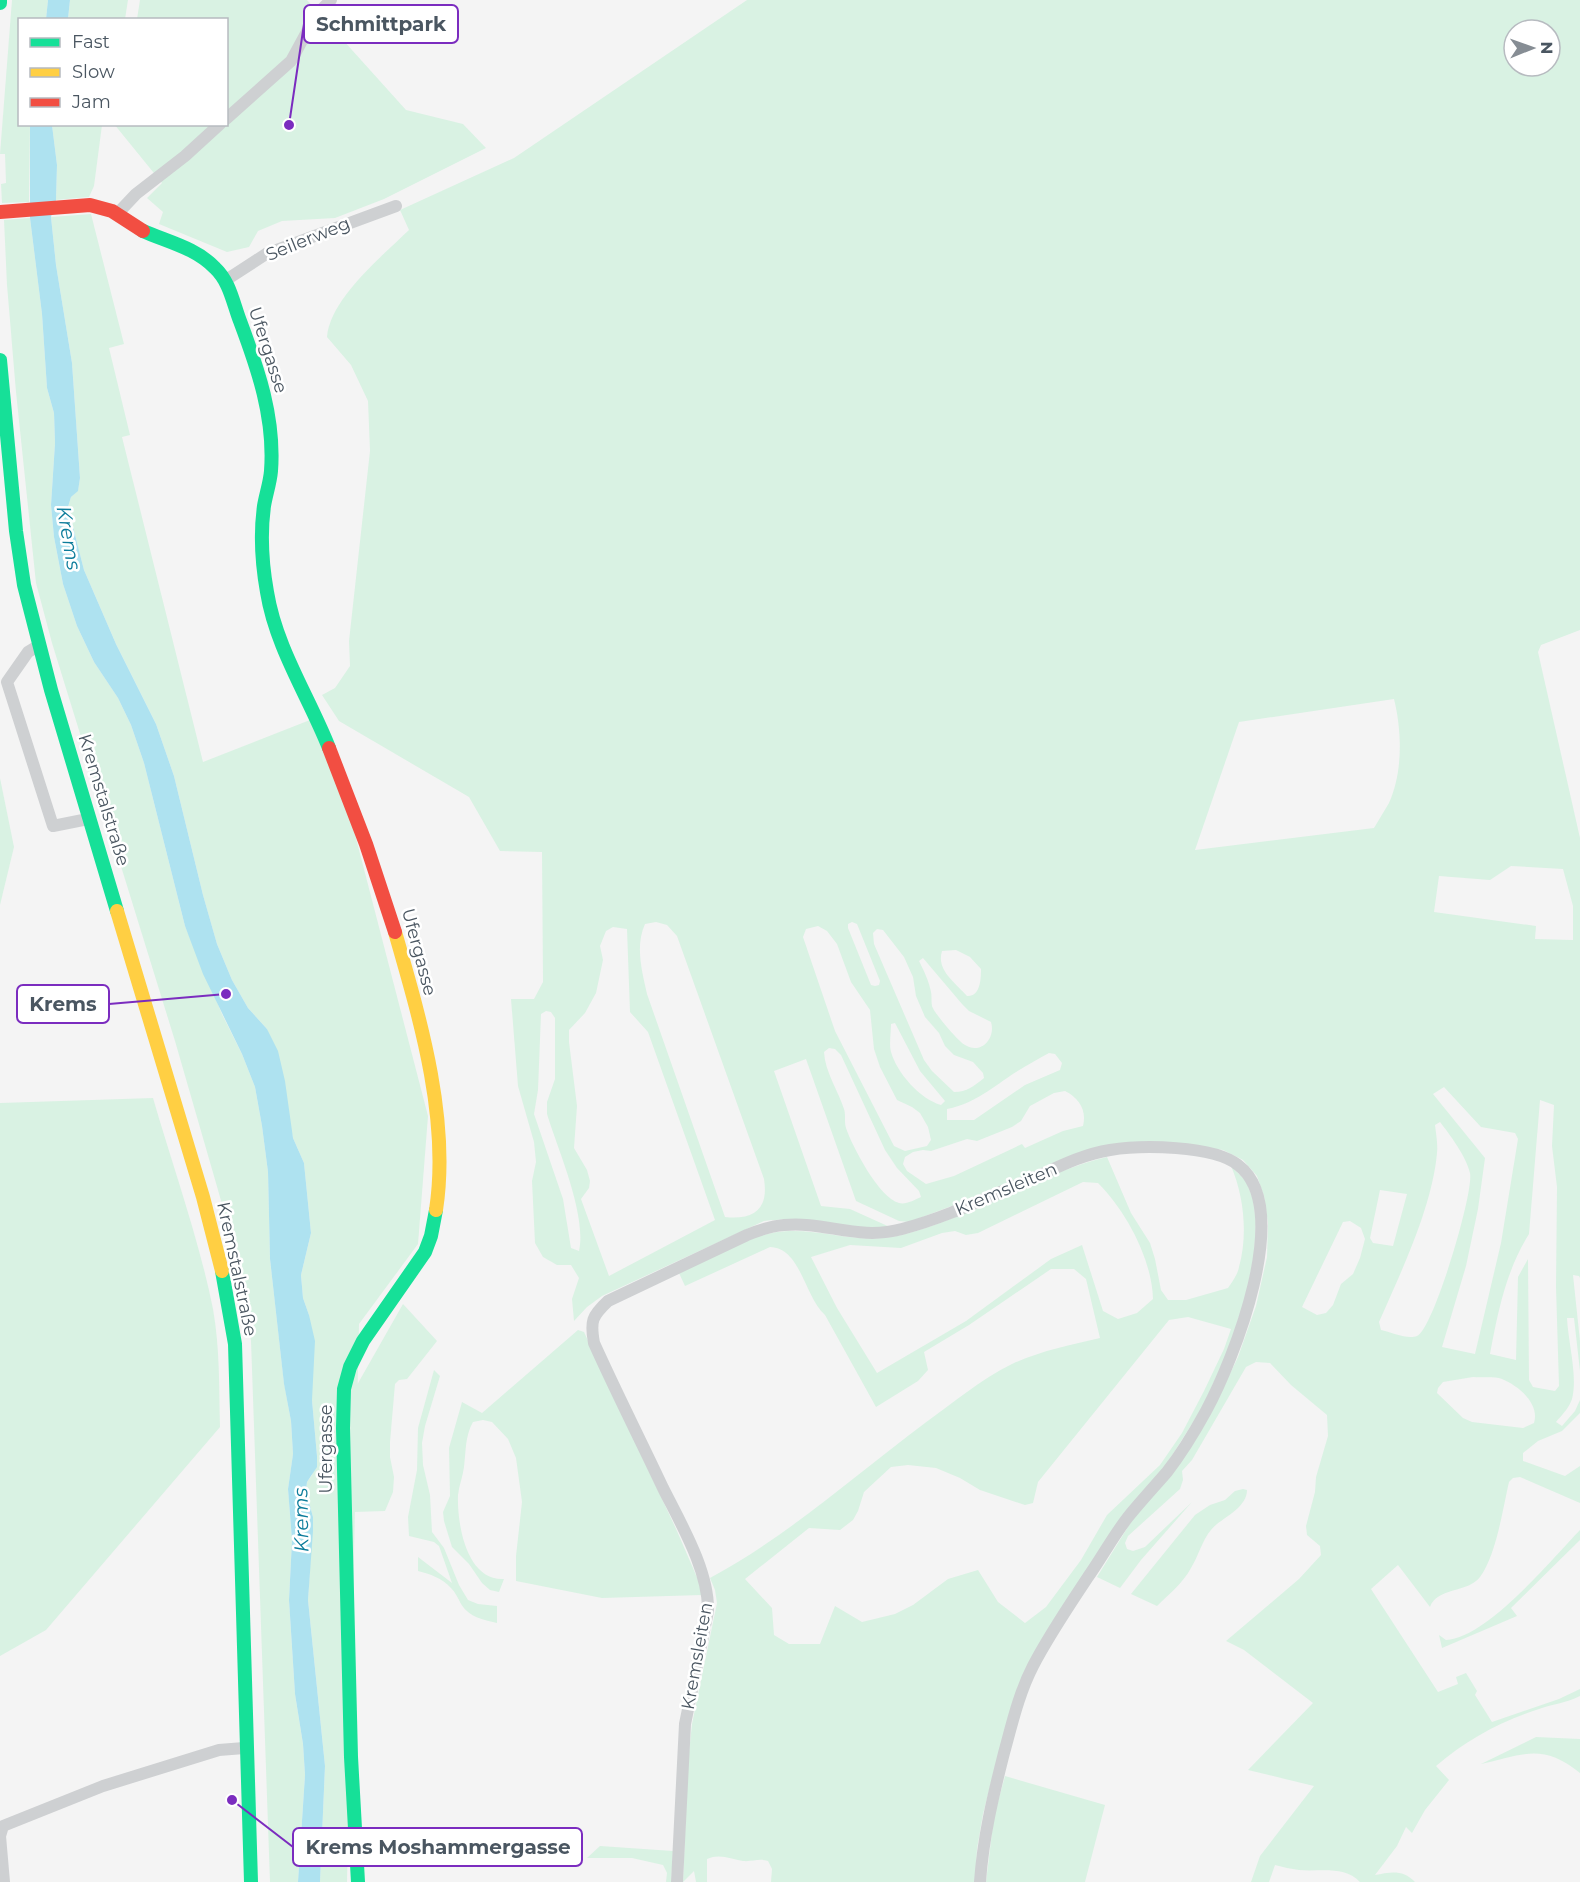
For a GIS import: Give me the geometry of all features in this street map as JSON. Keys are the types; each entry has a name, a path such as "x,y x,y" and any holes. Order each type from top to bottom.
{"street":[{"name":"Ufergasse","path":"1,212 103,207 118,213 134,227 209,261 225,280 257,364 266,398 271,434 271,474 263,511 262,557 268,598 279,638 310,701 358,818 391,915 429,1067 437,1115 440,1163 437,1208 427,1247 407,1281 368,1335 350,1367 344,1390 351,1757 358,1882"},
{"name":"Kremstalstraße","path":"0,360 16,531 24,585 50,686 203,1197 222,1269 235,1344 251,1882"}],"lane":[{"path":"228,117 291,61 316,15 331,0"},
{"path":"118,213 136,194 185,156 218,126"},
{"name":"Seilerweg","path":"225,280 266,254 396,206"},
{"path":"39,645 28,652 8,682 21,727 53,826 91,819"},
{"name":"Kremsleiten","path":"677,1882 685,1724 708,1611 708,1595 705,1581 683,1529 594,1343 591,1326 596,1313 608,1301 766,1228 786,1224 861,1234 882,1233 903,1229 959,1210 1081,1158 1110,1150 1187,1149 1222,1155 1239,1165 1251,1179 1258,1198 1262,1222 1259,1255 1251,1297 1237,1341 1206,1411 1170,1468 1127,1519 1062,1617 1032,1668 1012,1720 988,1815 982,1849 980,1882"},
{"path":"4,1882 0,1836 3,1826 103,1786 219,1750 246,1748"}],"green space":[{"path":"12,0 48,0 46,18 18,18 18,126 30,126 29,202 2,203 1,184 6,183 5,154 0,154"},
{"path":"70,0 128,0 125,18 68,18"},
{"path":"140,0 307,0 406,110 463,124 486,148 384,199 335,218 282,221 258,231 249,247 227,252 159,224 163,212 147,198 162,183 116,126 228,126 228,18 137,18"},
{"path":"747,0 1580,0 1580,630 1541,645 1538,652 1580,838 1580,1278 1573,1275 1580,1341 1580,1371 1574,1318 1567,1318 1574,1390 1569,1405 1556,1422 1562,1426 1575,1411 1580,1400 1580,1413 1562,1431 1538,1441 1523,1453 1523,1461 1565,1476 1580,1466 1580,1503 1520,1477 1513,1478 1509,1482 1498,1531 1486,1568 1475,1582 1439,1596 1430,1607 1398,1565 1371,1589 1438,1692 1458,1684 1456,1677 1466,1673 1477,1691 1475,1695 1492,1722 1559,1699 1580,1689 1580,1696 1498,1725 1459,1748 1436,1766 1449,1780 1425,1810 1412,1833 1406,1827 1397,1846 1375,1875 1401,1873 1415,1882 1360,1882 1347,1873 1339,1871 1299,1870 1275,1865 1269,1882 1251,1882 1260,1856 1314,1786 1248,1770 1313,1703 1244,1650 1226,1641 1299,1579 1321,1555 1320,1546 1307,1535 1306,1526 1315,1492 1316,1477 1328,1436 1327,1415 1291,1385 1270,1363 1256,1362 1246,1367 1192,1460 1182,1471 1183,1480 1180,1489 1128,1536 1125,1543 1127,1549 1133,1551 1145,1547 1192,1502 1141,1560 1120,1588 1097,1577 1131,1522 1211,1413 1238,1357 1256,1306 1267,1257 1268,1223 1264,1196 1257,1176 1243,1160 1223,1150 1188,1145 1078,1153 957,1204 909,1222 899,1221 856,1201 806,1059 774,1071 821,1206 850,1209 892,1228 859,1228 801,1220 764,1221 602,1296 574,1321 572,1299 579,1278 571,1265 557,1265 543,1257 535,1243 532,1181 536,1162 534,1142 518,1086 511,999 534,999 543,982 542,852 500,851 469,797 339,721 322,695 335,688 350,666 349,641 370,451 368,401 351,365 327,337 330,323 347,293 372,265 409,230 400,210 514,158","holes":["1394,699 1400,738 1397,778 1389,803 1374,828 1195,850 1239,722","1511,866 1563,869 1573,906 1573,940 1535,939 1536,926 1434,912 1439,876 1490,880","656,922 667,925 677,936 764,1179 765,1190 761,1205 757,1211 744,1217 725,1217 647,994 640,959 642,932 645,924","852,922 857,924 880,981 879,985 871,985 848,924","818,926 827,931 837,944 851,982 870,1010 874,1049 880,1067 897,1100 920,1113 928,1127 931,1140 927,1146 905,1151 894,1146 835,1031 803,937 806,929","613,927 627,929 630,1012 648,1032 715,1220 609,1276 581,1199 589,1188 590,1181 587,1170 574,1148 577,1106 569,1042 569,1030 585,1013 596,993 603,960 600,946 606,931","877,929 883,930 904,957 913,977 916,996 925,1017 939,1033 945,1046 954,1055 973,1062 983,1073 984,1078 967,1090 954,1092 924,1060 874,944 873,933","956,950 970,957 981,969 980,983 975,994 967,996 944,970 942,951","923,958 969,1011 991,1022 991,1034 986,1043 977,1048 971,1048 947,1027 932,1006 928,980 919,961","546,1011 551,1012 555,1018 555,1079 547,1102 547,1114 575,1201 579,1219 579,1251 571,1248 563,1199 534,1114 538,1090 541,1014","895,1023 920,1071 945,1101 941,1105 918,1091 898,1068 891,1052 891,1024","829,1048 835,1049 841,1055 885,1150 897,1168 919,1191 921,1197 907,1203 899,1203 891,1199 875,1182 849,1136 845,1126 844,1109 824,1052","1049,1053 1055,1054 1062,1063 1060,1070 1025,1085 974,1120 947,1120 947,1109 975,1099","1444,1087 1481,1127 1515,1133 1518,1139 1501,1243 1475,1354 1442,1347 1466,1266 1478,1209 1485,1158 1433,1094","1065,1091 1081,1105 1084,1115 1083,1126 1063,1131 1025,1148 1022,1144 954,1176 926,1184 907,1171 903,1164 905,1157 913,1152 931,1151 967,1139 977,1141 1012,1127 1021,1121 1030,1106 1054,1093","1540,1100 1554,1105 1552,1146 1557,1187 1556,1287 1559,1386 1555,1391 1533,1387 1529,1380 1528,1259 1518,1277 1516,1360 1490,1354 1500,1307 1514,1262 1529,1234","1440,1122 1457,1146 1470,1173 1470,1186 1451,1260 1433,1311 1417,1336 1404,1336 1381,1330 1379,1322 1406,1261 1429,1196 1437,1150 1435,1125","1380,1190 1407,1194 1393,1246 1373,1243 1370,1238","1350,1221 1361,1228 1365,1239 1360,1258 1353,1274 1341,1284 1333,1305 1326,1313 1317,1315 1302,1307 1343,1222","1473,1377 1502,1379 1515,1386 1527,1397 1534,1409 1534,1423 1523,1428 1472,1422 1463,1418 1437,1393 1443,1382"]},
{"path":"52,126 102,126 94,186 89,197 56,200 57,165"},
{"path":"91,214 124,344 109,348 130,435 122,437 203,762 310,720 351,819 428,1116 418,1244 359,1324 347,1882 320,1882 325,1766 308,1600 313,1517 306,1491 317,1456 312,1400 309,1315 303,1298 301,1275 311,1233 304,1163 293,1138 267,1029 248,1008 232,980 217,944 174,776 156,724 116,644 84,570 68,507 71,497 78,490 80,478 72,363 56,265 51,217"},
{"path":"30,218 42,314 47,388 54,413 55,443 51,505 54,537 63,584 77,626 94,662 118,698 131,725 144,763 185,926 255,1087 262,1126 268,1172 270,1259 284,1383 291,1421 293,1454 288,1489 292,1540 289,1600 295,1694 303,1744 305,1775 298,1882 270,1882 251,1341 239,1265 175,1041 52,643 36,583 16,392 4,220"},
{"path":"0,778 14,847 0,905"},
{"path":"153,1098 193,1230 213,1309 218,1353 220,1427 46,1630 0,1656 0,1103"},
{"path":"1107,1157 1131,1213 1150,1243 1161,1290 1168,1300 1186,1300 1228,1288 1236,1275 1242,1255 1244,1229 1242,1203 1231,1166 1246,1181 1253,1199 1256,1223 1254,1255 1246,1295 1228,1351 1202,1408 1166,1465 1044,1637 996,1763 983,1814 977,1849 975,1882 771,1882 772,1869 768,1861 743,1861 720,1856 707,1859 707,1882 696,1882 694,1871 683,1882 688,1762 692,1724 717,1603 710,1578 767,1544 989,1377 1033,1355 1100,1338 1086,1279 1074,1269 1051,1269 969,1325 924,1352 928,1370 918,1381 876,1407 789,1255 780,1249 770,1247 685,1286 679,1273 732,1246 775,1232 804,1231 858,1238 887,1238 902,1235 954,1218 1081,1164","holes":["1083,1182 1098,1183 1108,1194 1127,1221 1143,1252 1153,1299 1137,1313 1118,1319 1103,1311 1082,1245 1051,1259 966,1321 877,1373 837,1308 811,1257 850,1245 901,1248 942,1233 955,1231 966,1235 978,1233","1188,1317 1231,1329 1204,1391 1182,1433 1160,1465 1107,1515 1081,1560 1046,1607 1025,1623 998,1602 978,1570 948,1579 913,1605 895,1614 862,1622 835,1606 820,1644 789,1644 774,1635 772,1608 745,1579 809,1528 840,1530 853,1520 864,1492 891,1467 908,1465 936,1468 980,1490 1025,1505 1033,1503 1038,1482 1169,1320"]},
{"path":"403,1304 437,1341 407,1379 399,1380 395,1384 390,1442 394,1477 393,1492 385,1511 354,1512 353,1392"},
{"path":"578,1330 584,1332 677,1531 699,1582 702,1595 602,1598 516,1581 516,1556 522,1502 516,1458 508,1439 492,1422 483,1420 473,1422 468,1433 459,1491 459,1520 472,1561 481,1571 491,1577 504,1579 499,1592 490,1590 482,1583 469,1564 452,1547 443,1512 450,1496 449,1448 462,1402 482,1413"},
{"path":"434,1370 440,1376 422,1443 423,1465 430,1495 432,1532 444,1548 459,1585 468,1600 478,1604 497,1606 497,1623 472,1615 461,1604 454,1591 444,1582 418,1571 418,1557 452,1583 439,1546 434,1542 409,1536 408,1517 417,1470 418,1428"},
{"path":"1247,1490 1244,1501 1212,1528 1188,1573 1157,1606 1131,1594 1195,1515 1210,1505 1225,1500 1235,1491"},
{"path":"1580,1530 1580,1540 1511,1608 1517,1616 1442,1648 1439,1635 1446,1640 1462,1636 1499,1612"},
{"path":"1536,1737 1580,1739 1580,1773 1567,1764 1544,1754 1521,1755 1481,1764"},
{"path":"1005,1776 1105,1805 1085,1882 986,1882 994,1816"},
{"path":"600,1846 673,1851 671,1882 666,1882 667,1873 663,1865 632,1858 587,1858"}],"water":[{"path":"48,0 70,0 68,18 46,18"},
{"name":"Krems","path":"30,126 52,126 57,165 56,200 51,217 56,265 72,363 80,478 78,491 71,497 68,507 84,570 116,644 156,724 174,776 217,944 232,980 248,1008 267,1029 278,1051 285,1081 293,1138 304,1163 311,1233 301,1275 303,1298 315,1341 312,1400 317,1456 317,1467 307,1482 306,1491 313,1517 308,1600 325,1766 320,1882 298,1882 305,1775 303,1744 295,1694 289,1600 292,1540 288,1489 293,1454 291,1421 284,1384 270,1259 268,1172 262,1126 255,1087 242,1054 203,974 185,926 144,763 131,725 118,698 94,662 77,626 63,584 54,537 51,505 55,443 54,413 47,388 42,314 30,218"}],"traffic: fast":[{"path":"143,231 199,255 220,274 231,293 259,376 268,413 272,451 262,539 264,571 271,613 285,653 329,748"},
{"path":"0,360 16,531 24,585 51,690 117,911"},
{"path":"358,1882 351,1757 344,1389 350,1367 363,1341 425,1252 436,1210"},
{"path":"222,1271 235,1344 251,1882"}],"traffic: slow":[{"path":"117,911 203,1197 222,1271"},
{"path":"395,932 423,1034 436,1105 439,1140 436,1210"}],"traffic: jam":[{"path":"0,212 90,205 112,211 143,231"},
{"path":"329,748 366,844 395,932"}],"place":[{"name":"Schmittpark","path":"289,125"},
{"name":"Krems","path":"226,994"},
{"name":"Krems Moshammergasse","path":"232,1800"}]}
